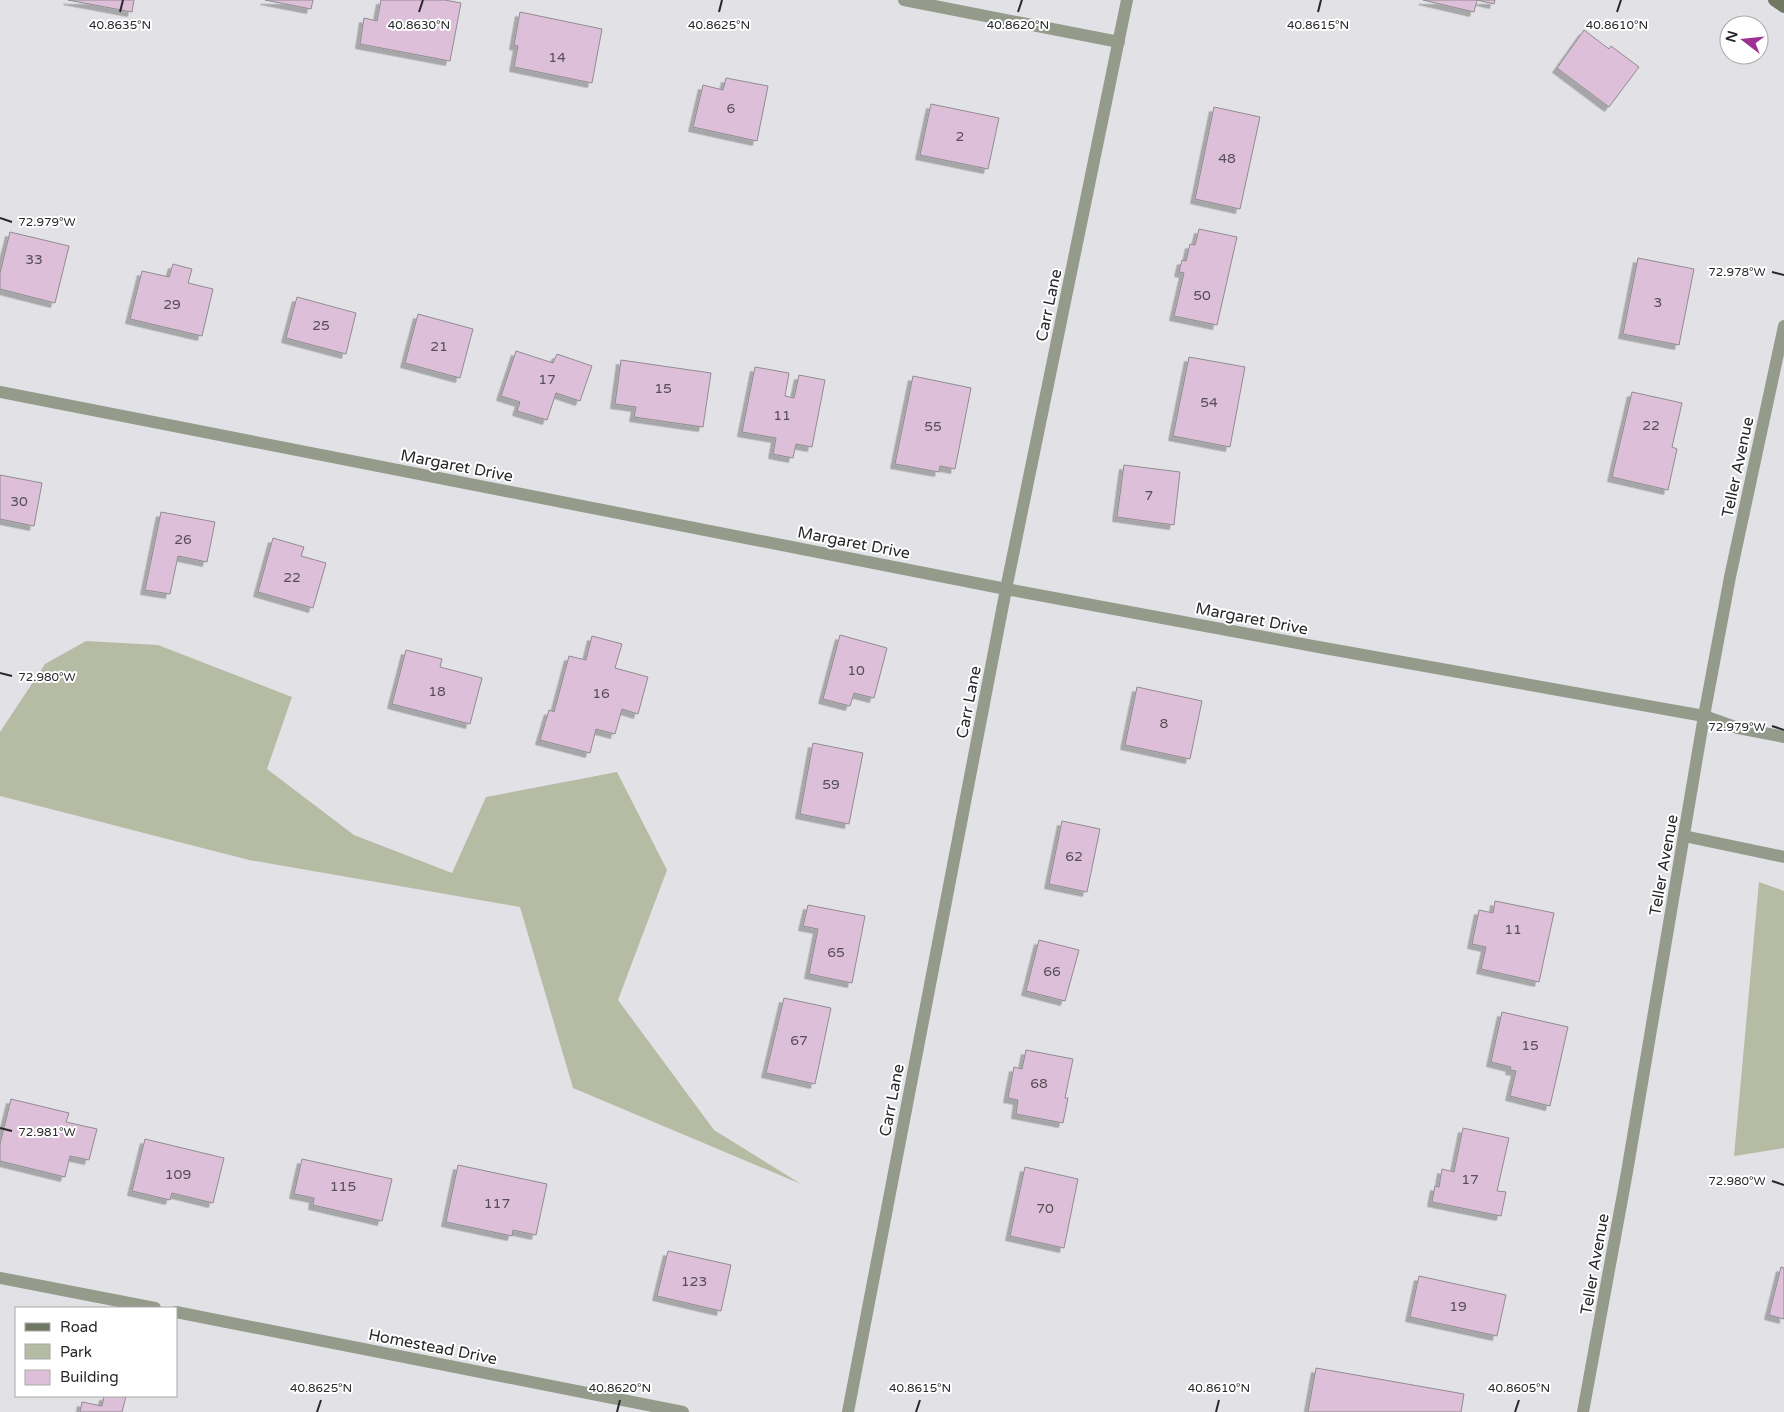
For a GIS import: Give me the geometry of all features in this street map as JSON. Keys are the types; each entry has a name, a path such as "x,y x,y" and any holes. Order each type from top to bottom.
{"street":[{"path":"904,0 1119,42"},
{"name":"Carr Lane","path":"848,1412 1006,589 1127,0"},
{"path":"1774,0 1784,7"},
{"name":"Teller Avenue","path":"1583,1412 1627,1172 1704,716 1730,577 1784,326"},
{"name":"Margaret Drive","path":"0,392 1006,589 1704,716 1738,728 1784,737"},
{"path":"1684,836 1784,858"},
{"path":"0,1278 150,1307"},
{"name":"Homestead Drive","path":"178,1312 683,1412"}],"green space":[{"path":"86,641 158,645 292,697 267,769 354,835 452,873 486,797 617,772 667,870 618,1000 714,1130 801,1184 573,1088 520,907 249,860 0,796 0,732 45,664"},
{"path":"1759,882 1784,891 1784,1148 1734,1156"}],"building":[{"path":"68,0 134,0 132,12"},
{"path":"265,0 313,0 311,9"},
{"path":"381,0 445,0 461,3 450,61 360,44 364,18 377,21"},
{"path":"1423,0 1477,0 1474,12"},
{"path":"1477,0 1495,0 1494,4"},
{"path":"520,12 602,29 592,83 514,67 518,46 514,45"},
{"path":"1584,30 1609,49 1611,46 1639,67 1609,107 1557,68"},
{"path":"726,78 768,86 757,141 693,127 703,85 723,90"},
{"path":"931,104 999,118 988,169 920,155"},
{"path":"1214,107 1260,117 1240,209 1195,199"},
{"path":"1199,229 1237,237 1217,325 1174,316 1184,273 1179,272 1182,260 1186,261 1190,244 1195,245"},
{"path":"10,232 69,246 55,303 0,289 0,273"},
{"path":"1638,258 1694,269 1679,345 1623,334"},
{"path":"173,264 192,269 188,283 213,289 202,336 130,319 142,271 169,277"},
{"path":"297,297 356,313 346,354 286,338"},
{"path":"418,314 473,329 460,378 405,363"},
{"path":"516,351 553,363 557,354 592,366 580,401 556,393 547,420 517,411 520,402 501,396"},
{"path":"1189,357 1245,367 1230,447 1173,436"},
{"path":"621,360 711,373 703,427 634,417 636,407 615,404"},
{"path":"755,367 789,373 785,396 794,398 799,375 825,380 812,447 796,444 793,458 773,454 776,438 742,432"},
{"path":"913,376 971,388 955,469 940,466 939,472 895,464"},
{"path":"1632,392 1682,403 1672,447 1677,449 1668,490 1612,477"},
{"path":"1124,465 1180,472 1174,525 1117,517"},
{"path":"0,475 42,483 34,526 0,519"},
{"path":"161,512 215,522 207,562 178,556 170,594 145,590"},
{"path":"273,538 304,547 301,556 326,563 313,608 258,592"},
{"path":"840,635 887,648 874,698 854,693 850,706 823,699"},
{"path":"592,636 622,644 615,668 648,677 638,714 622,709 615,734 596,729 590,753 540,740 549,710 554,712 569,656 586,660"},
{"path":"406,650 442,659 440,667 482,678 470,724 392,704"},
{"path":"1137,687 1202,701 1190,759 1125,745"},
{"path":"813,743 863,753 849,824 800,814"},
{"path":"1062,821 1100,829 1087,892 1049,884"},
{"path":"1495,901 1554,913 1539,982 1481,969 1486,947 1472,944 1479,910 1493,913"},
{"path":"808,905 865,916 852,983 809,974 818,929 803,926"},
{"path":"1039,940 1079,950 1065,1001 1026,991"},
{"path":"784,998 831,1008 815,1084 766,1073"},
{"path":"1502,1012 1568,1027 1550,1106 1510,1096 1516,1071 1510,1070 1511,1067 1491,1062"},
{"path":"1026,1050 1073,1059 1065,1098 1068,1098 1063,1123 1016,1114 1018,1100 1008,1098 1014,1067 1022,1069"},
{"path":"11,1099 69,1113 66,1122 97,1129 89,1160 70,1156 65,1177 0,1161 0,1144"},
{"path":"1463,1128 1509,1138 1497,1191 1506,1192 1501,1216 1432,1202 1435,1186 1439,1187 1442,1169 1454,1172"},
{"path":"145,1139 224,1158 213,1203 172,1193 170,1200 132,1191"},
{"path":"302,1159 392,1179 382,1221 313,1205 314,1198 294,1194"},
{"path":"458,1165 547,1184 536,1235 513,1230 512,1236 446,1222"},
{"path":"1025,1167 1078,1179 1064,1248 1010,1236"},
{"path":"668,1251 731,1265 721,1311 657,1296"},
{"path":"1781,1267 1784,1268 1784,1319 1769,1315"},
{"path":"1419,1276 1506,1295 1497,1336 1410,1317"},
{"path":"1316,1368 1464,1394 1461,1412 1308,1412"},
{"path":"104,1397 126,1397 122,1412 80,1412 82,1402 102,1406"}]}
